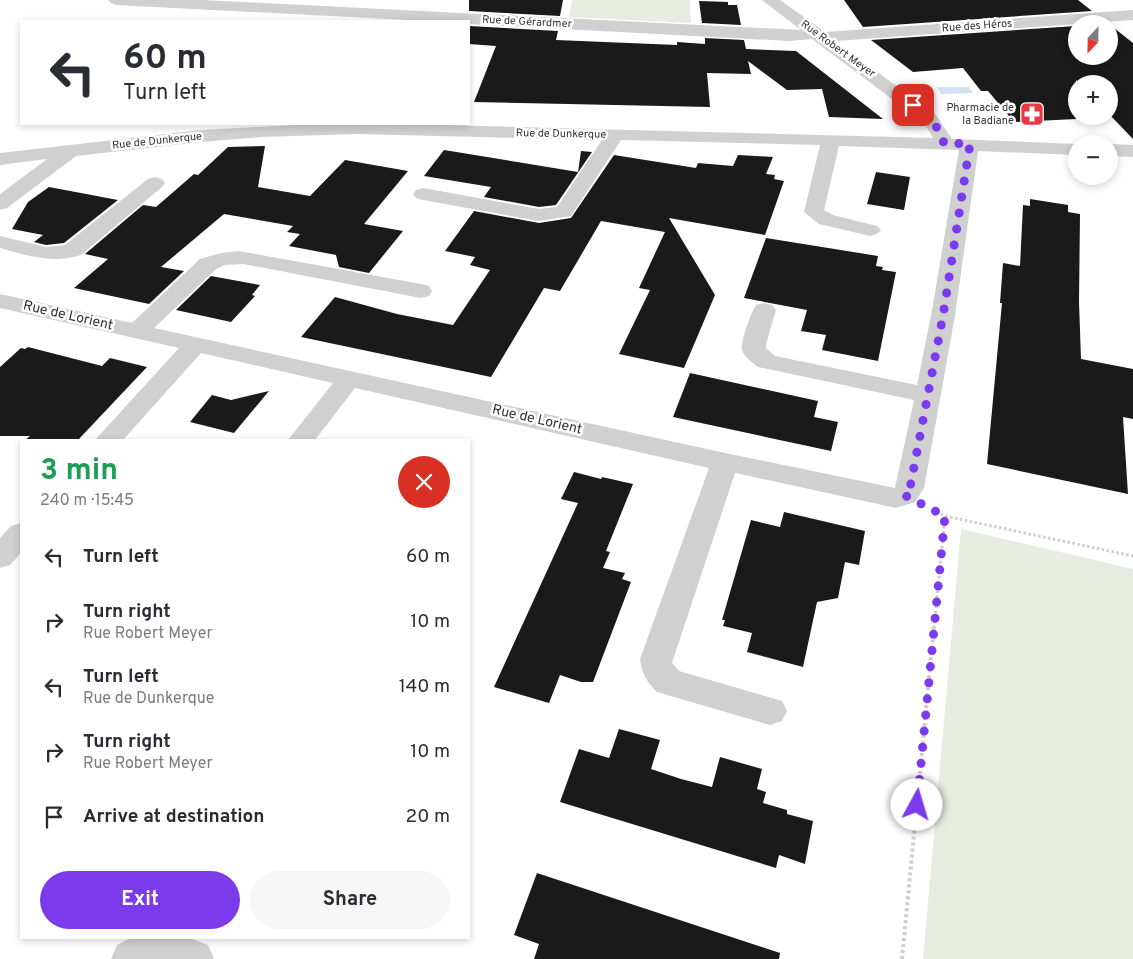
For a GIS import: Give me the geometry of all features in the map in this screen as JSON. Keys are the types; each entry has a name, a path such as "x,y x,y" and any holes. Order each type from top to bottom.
{"street":[{"name":"Rue de Gérardmer","path":"116,0 789,36 820,36"},
{"name":"Rue Robert Meyer","path":"770,0 930,119 942,135 944,143"},
{"name":"Rue des Héros","path":"820,36 1133,15"},
{"name":"Rue de Dunkerque","path":"0,159 200,136 356,128 944,143 1068,149"},
{"name":"Rue de Dunkerque","path":"423,194 539,215 564,212 615,135"},
{"path":"831,140 814,212 826,220 870,230"},
{"path":"904,495 910,488 978,145"},
{"path":"1118,150 1133,151"},
{"path":"0,204 70,151"},
{"path":"0,242 51,254 67,253 155,183"},
{"path":"136,332 208,264 223,258 244,257 421,291"},
{"name":"Rue de Lorient","path":"0,301 881,496 896,498 904,495"},
{"path":"764,310 754,350 767,362 928,395"},
{"path":"109,439 196,344"},
{"path":"302,439 350,378"},
{"path":"725,462 656,659 656,668 669,682 770,711"},
{"path":"0,557 20,535"},
{"path":"131,959 147,951 161,950 194,959"}],"path":[{"path":"904,495 945,516 1133,556"},
{"path":"902,959 945,516"}],"shaded area":[{"path":"572,0 690,0 691,23 569,17"},
{"path":"961,529 1133,569 1133,959 923,959"}],"water":[{"path":"937,87 969,87 973,93 941,94"}],"building":[{"path":"469,0 563,0 560,16 469,11"},
{"path":"844,0 1078,0 1092,11 863,27"},
{"path":"699,1 728,2 728,5 737,5 741,25 702,23"},
{"path":"470,26 558,31 556,40 677,45 677,42 705,44 705,38 744,40 746,49 796,51 883,119 829,117 822,89 787,90 748,61 751,74 707,73 710,107 474,102 496,46 470,44"},
{"path":"1068,27 1068,65 1118,65 1118,31 1133,43 1133,139 1118,123 1118,75 1068,75 1068,119 1014,122 988,91 981,91 963,68 913,72 871,40"},
{"path":"265,146 258,187 310,196 345,160 408,171 364,224 403,231 369,273 339,267 336,255 289,246 300,234 287,232 293,226 224,214 161,267 184,271 149,304 74,288 108,259 85,254 143,205 156,207 194,174 198,175 228,147"},
{"path":"444,150 578,172 581,151 592,152 556,205 539,207 484,197 491,187 424,176"},
{"path":"614,155 696,168 698,163 733,166 738,155 773,157 766,174 775,175 774,179 784,181 765,235 669,218 715,295 684,368 619,354 650,290 639,288 665,232 601,221 560,291 544,288 491,377 301,337 335,297 397,314 453,325 490,270 470,265 475,257 445,251 474,211 539,223 571,218"},
{"path":"876,172 910,177 904,210 867,204"},
{"path":"49,187 118,200 64,243 46,245 34,242 43,235 12,229 28,202"},
{"path":"1030,199 1068,205 1068,212 1080,214 1079,302 1081,359 1133,369 1133,419 1123,417 1128,494 987,464 1002,303 1000,303 1003,263 1020,266 1023,205 1030,206"},
{"path":"766,238 878,256 876,266 883,267 882,270 896,272 878,361 822,350 826,335 801,331 807,310 744,298"},
{"path":"211,276 260,285 252,295 255,296 231,322 176,310"},
{"path":"28,347 102,366 110,358 147,367 79,439 26,439 30,436 0,436 0,367 21,348 25,349"},
{"path":"690,373 818,401 814,417 838,422 831,451 673,417"},
{"path":"269,391 234,433 190,422 212,395 231,400"},
{"path":"574,472 633,484 606,551 610,552 603,568 625,573 622,579 631,582 593,682 581,682 560,675 549,703 494,687 578,503 561,499"},
{"path":"784,512 865,531 859,565 845,562 838,598 817,602 803,667 747,652 752,633 723,626 725,620 722,620 751,520 780,527"},
{"path":"619,729 660,740 651,769 681,779 712,787 720,757 762,769 757,789 766,792 763,803 787,810 787,814 813,821 805,864 779,855 776,868 560,802 579,749 609,758"},
{"path":"537,873 780,953 779,959 534,959 539,944 514,935"}],"place":[{"name":"Pharmacie de la Badiane","path":"1032,114"}],"route":[{"path":"913,105 936,126 942,135 944,143 970,144 937,348 910,488 904,495 945,516 917,805"}]}
